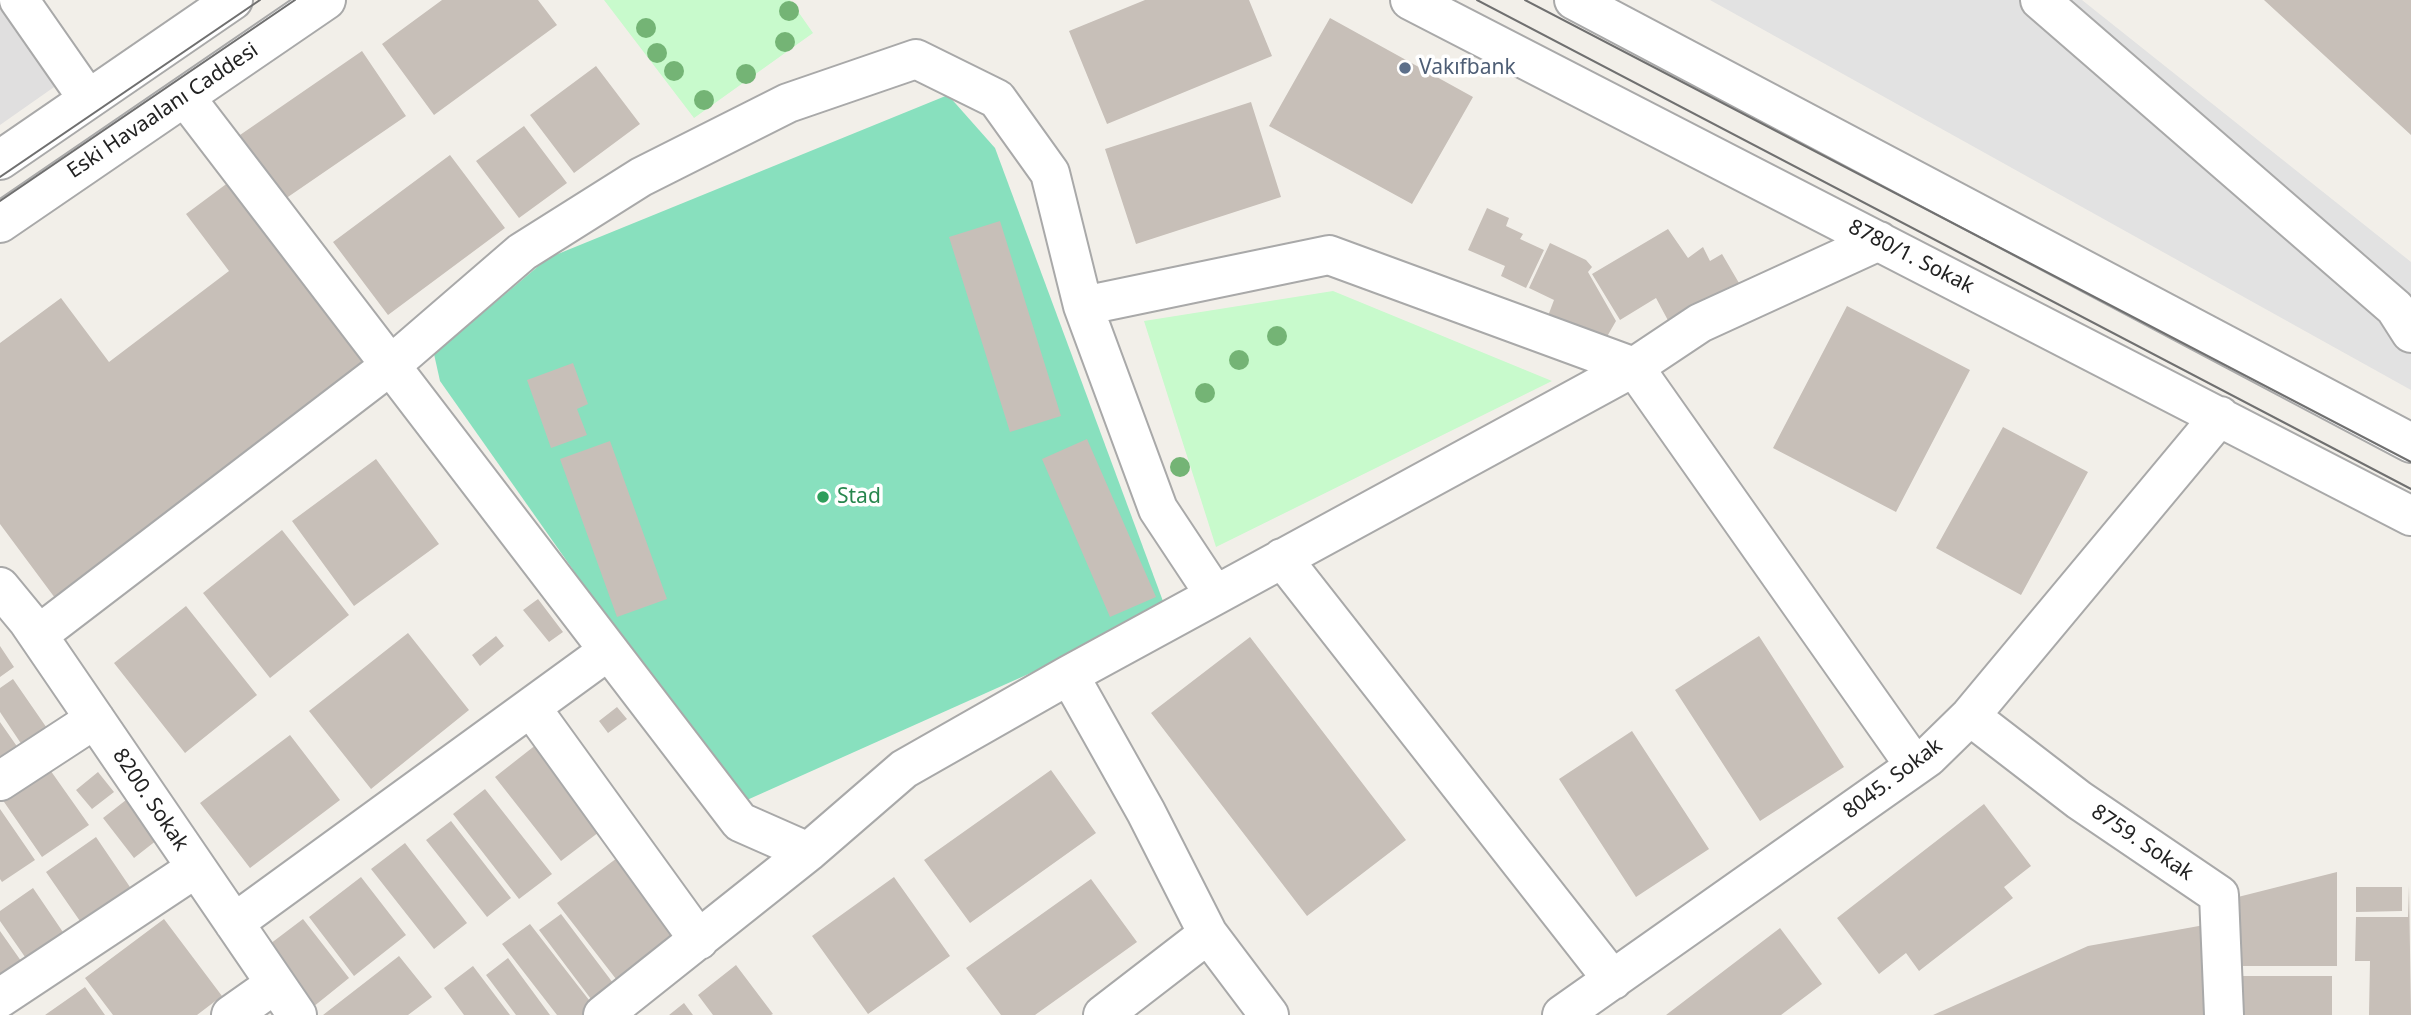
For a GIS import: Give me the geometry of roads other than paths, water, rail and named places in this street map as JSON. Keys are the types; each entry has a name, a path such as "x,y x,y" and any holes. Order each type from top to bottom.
{"street":[{"path":"19,0 88,99"},
{"name":"Eski Havaalanı Caddesi","path":"0,223 326,0"},
{"name":"8780/1. Sokak","path":"1410,0 2411,516"},
{"path":"1574,0 2411,443"},
{"path":"2040,0 2395,308 2411,333"},
{"path":"0,160 225,3"},
{"path":"38,635 391,365 523,252 641,177 788,103 916,59 997,99 1050,173 1083,306 1158,509 1215,595"},
{"path":"185,97 740,822 808,852"},
{"path":"603,1015 808,852 904,769 1069,674 1634,368 1700,323 1879,241"},
{"path":"1083,306 1329,255 1634,368 1915,766"},
{"name":"8045. Sokak","path":"1562,1015 1605,996 1915,766 1970,716 2220,416"},
{"path":"1282,558 1605,996"},
{"name":"8200. Sokak","path":"0,587 38,635 296,1015"},
{"path":"234,923 532,709 608,651"},
{"path":"1069,674 1146,812 1208,934 1269,1015"},
{"path":"532,709 699,940"},
{"name":"8759. Sokak","path":"1970,716 2079,800 2219,894 2224,1015"},
{"path":"0,781 95,719"},
{"path":"0,998 196,868"},
{"path":"1103,1015 1208,934"},
{"path":"231,1015 275,984"}],"tram line":[{"path":"0,177 260,0"},
{"path":"0,201 295,0"},
{"path":"1477,0 2411,489"},
{"path":"1525,0 2411,462"}],"place":[{"name":"Vakıfbank","path":"1405,68"},
{"name":"Stad","path":"823,497"}]}
